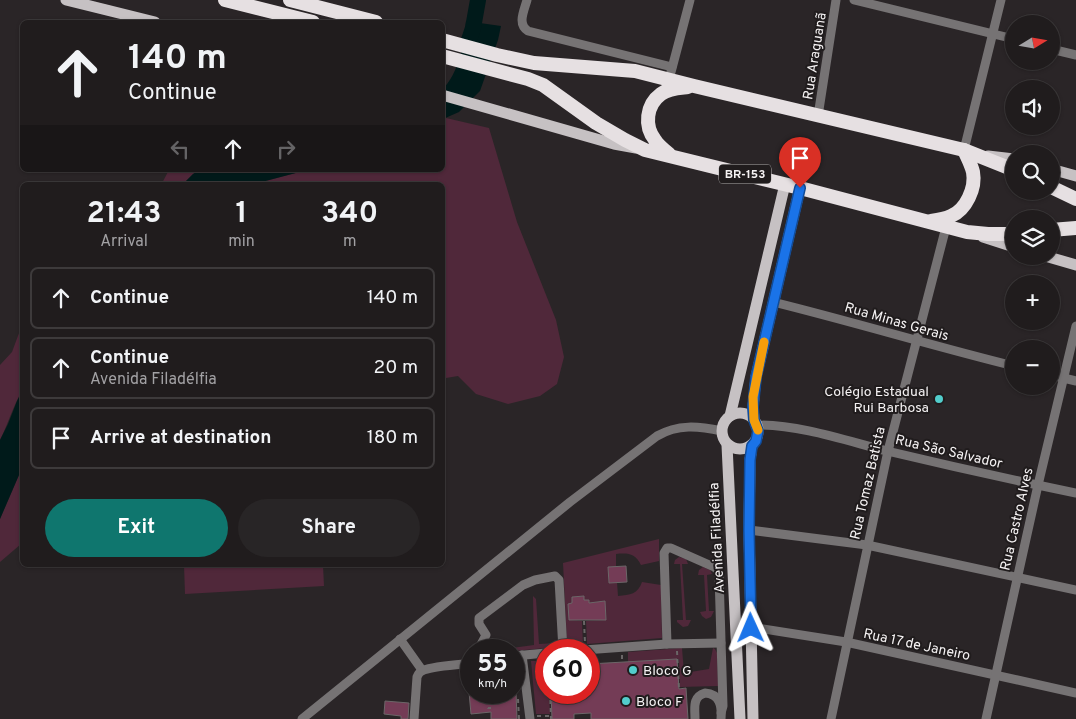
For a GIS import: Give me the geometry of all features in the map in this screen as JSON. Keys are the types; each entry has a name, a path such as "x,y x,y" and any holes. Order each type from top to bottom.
{"highway":[{"path":"225,0 305,20"},
{"path":"290,0 368,20"},
{"path":"445,41 534,63 671,73 694,86 964,150 1005,166"},
{"name":"BR-153","path":"445,57 528,78 543,85 596,123 645,150 785,184 967,232 1005,234"},
{"path":"671,156 655,141 648,128 648,115 654,102 662,94 673,88 694,86"},
{"path":"928,222 950,217 963,208 973,186 973,174 964,150"},
{"path":"1060,192 1076,199"},
{"path":"1060,229 1076,228"}],"main road":[{"path":"66,0 147,20"},
{"path":"445,96 614,144 645,150"},
{"path":"980,155 1005,158"},
{"path":"1060,172 1076,176"},
{"path":"752,446 742,450 732,448 722,436 722,430 723,425 730,416 785,184"},
{"path":"753,719 749,530 750,460 752,446 758,436 753,407 756,377 800,188"},
{"path":"967,232 1005,244"},
{"path":"1060,260 1076,265"},
{"path":"730,416 745,414 756,422"},
{"name":"Avenida Filadélfia","path":"727,444 740,719"}],"street":[{"path":"527,0 522,23 523,28 528,31 671,73 690,0"},
{"name":"Rua Araguanã","path":"818,116 836,0"},
{"path":"854,0 1005,36"},
{"path":"964,150 1001,0"},
{"path":"1060,51 1076,55"},
{"name":"Rua Tomaz Batista","path":"831,719 888,451 946,227"},
{"name":"Rua Minas Gerais","path":"773,302 1005,364"},
{"name":"Rua Castro Alves","path":"986,719 1038,485 1076,326"},
{"path":"1060,377 1076,381"},
{"name":"Rua São Salvador","path":"756,422 797,428 888,451 1076,493"},
{"path":"302,719 570,502 657,436 669,429 681,426 722,430"},
{"path":"749,530 867,545 1076,590"},
{"path":"667,644 664,553 667,548 671,548 718,570 724,706 721,716"},
{"path":"484,639 486,635 478,624 479,618 523,585 535,580 555,576 559,580 562,639"},
{"name":"Rua 17 de Janeiro","path":"751,628 846,642 1076,693"},
{"path":"400,639 422,670"},
{"path":"600,649 667,644 721,643"},
{"path":"414,719 417,677 422,670 460,664"},
{"path":"525,686 532,718"},
{"path":"695,719 695,701 705,693 714,695 717,698 720,703 721,716"}],"path":[{"path":"584,620 585,639"},
{"path":"622,653 622,662"},
{"path":"678,659 679,689"},
{"path":"488,704 488,708 491,708"},
{"path":"532,718 551,717 550,704"}],"shaded area":[{"path":"445,118 489,128 517,222 556,320 564,357 557,384 540,396 508,404 476,394 458,376 446,378 445,380 445,182 261,182 299,172 445,172"},
{"path":"168,172 196,172 185,182 163,182"},
{"path":"20,330 20,395 0,440 0,365 12,352"},
{"path":"20,473 20,545 0,562 0,519"},
{"path":"659,539 659,561 641,565 631,555 616,554 616,567 608,567 610,576 608,577 609,583 617,582 618,596 633,593 642,582 661,585 662,638 600,643 600,639 587,639 586,621 606,620 604,601 589,603 589,600 584,600 584,596 572,597 572,603 568,604 569,620 582,621 583,639 567,639 563,563"},
{"path":"679,557 686,559 688,564 682,564 686,620 691,620 688,626 683,627 677,622 677,620 683,620 680,564 674,564 675,560"},
{"path":"184,567 323,567 324,586 185,594"},
{"path":"703,567 710,570 712,574 707,575 709,611 714,611 711,617 706,619 700,612 706,611 704,575 698,575 699,570"},
{"path":"533,596 536,599 539,639 535,639 535,649 525,650 525,646 534,645"},
{"path":"682,648 684,673 709,669 713,648 715,649 717,653 718,686 680,687 679,659 628,662 628,652"},
{"path":"531,661 535,661 535,703"},
{"path":"535,704 550,704 550,714 536,714"}],"water":[{"path":"466,21 501,26 480,91 459,112 445,118 445,86 457,67"},
{"path":"196,172 299,172 261,182 185,182"},
{"path":"20,395 20,473 0,519 0,440"}],"building":[{"path":"626,566 627,582 609,583 608,567"},
{"path":"584,596 584,600 589,600 589,603 605,601 606,620 569,620 568,604 572,603 572,597"},
{"path":"677,659 679,689 686,688 688,719 591,719 591,713 574,714 574,719 552,719 551,704 600,704 600,663"},
{"path":"385,701 409,703 408,719 401,719 401,716 384,714"},
{"path":"470,704 516,704 517,719 491,719 491,712 471,714"}],"waterway":[{"path":"468,43 478,0"}],"slow traffic":[{"path":"758,430 754,420 753,397 764,342"}],"place":[{"name":"Colégio Estadual Rui Barbosa","path":"939,399"},
{"name":"Bloco G","path":"633,670"},
{"name":"Bloco F","path":"626,701"}],"route":[{"path":"751,628 750,460 752,446 758,436 757,425 754,420 753,397 800,188"}]}
